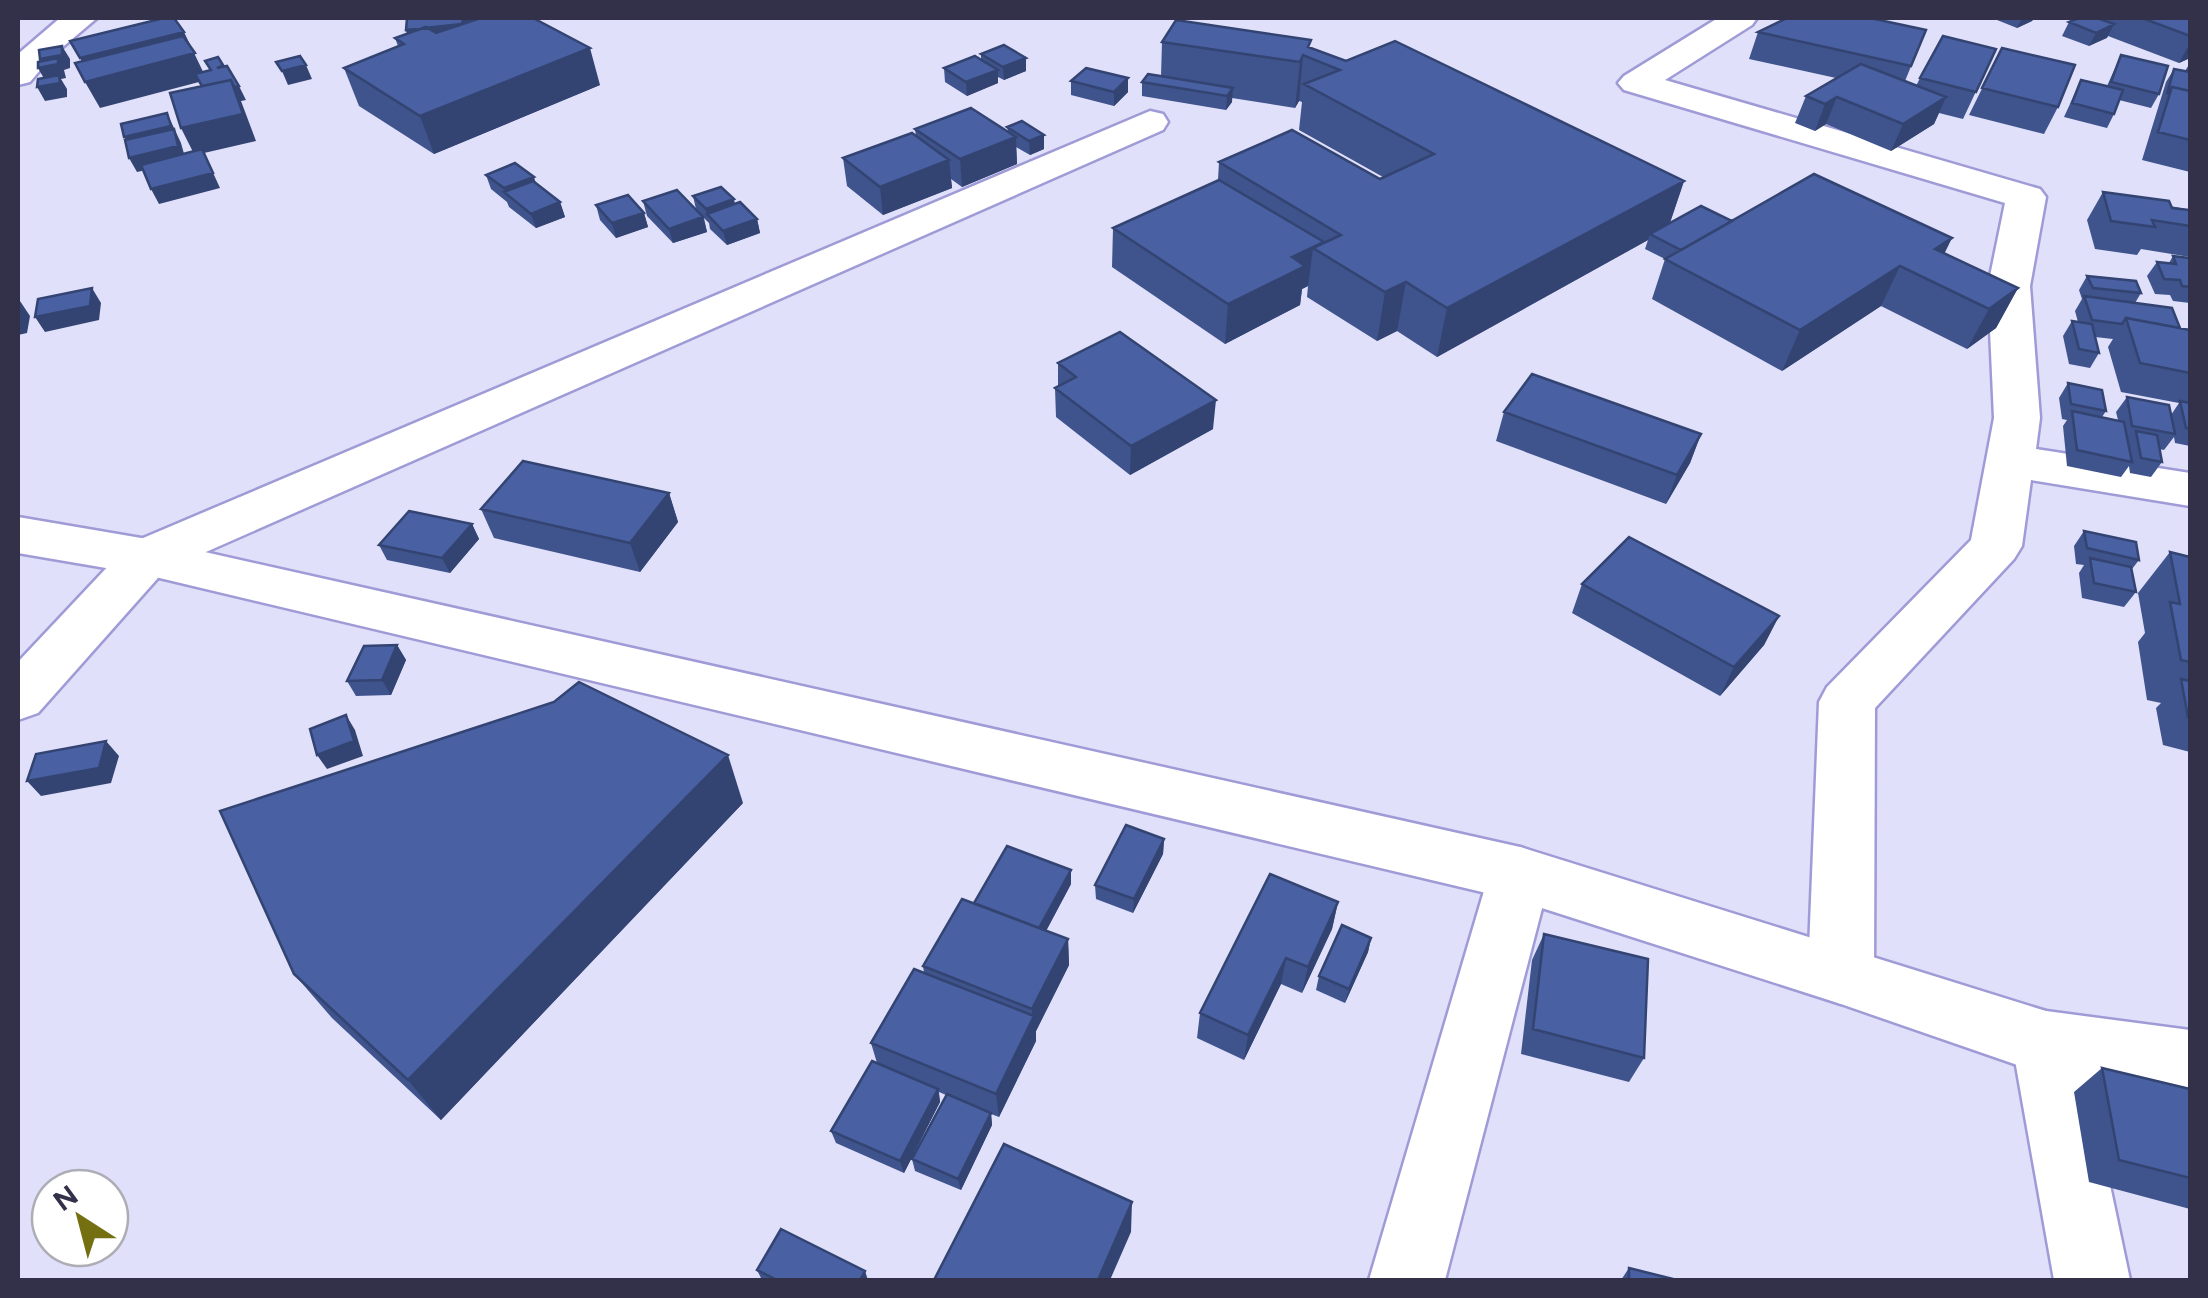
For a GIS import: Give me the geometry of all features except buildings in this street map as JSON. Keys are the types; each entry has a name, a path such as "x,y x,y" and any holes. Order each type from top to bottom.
{"street":[{"path":"18,75 40,49 80,18"},
{"path":"1740,18 1636,83 2026,197 2008,286 2017,418 1996,546 1847,702 1842,974"},
{"path":"18,698 147,557 1150,122"},
{"path":"2008,460 2190,489"},
{"path":"18,535 147,557 1520,874 1842,974 2046,1044 2190,1063"},
{"path":"1408,1280 1520,874"},
{"path":"2046,1044 2092,1280"}]}
